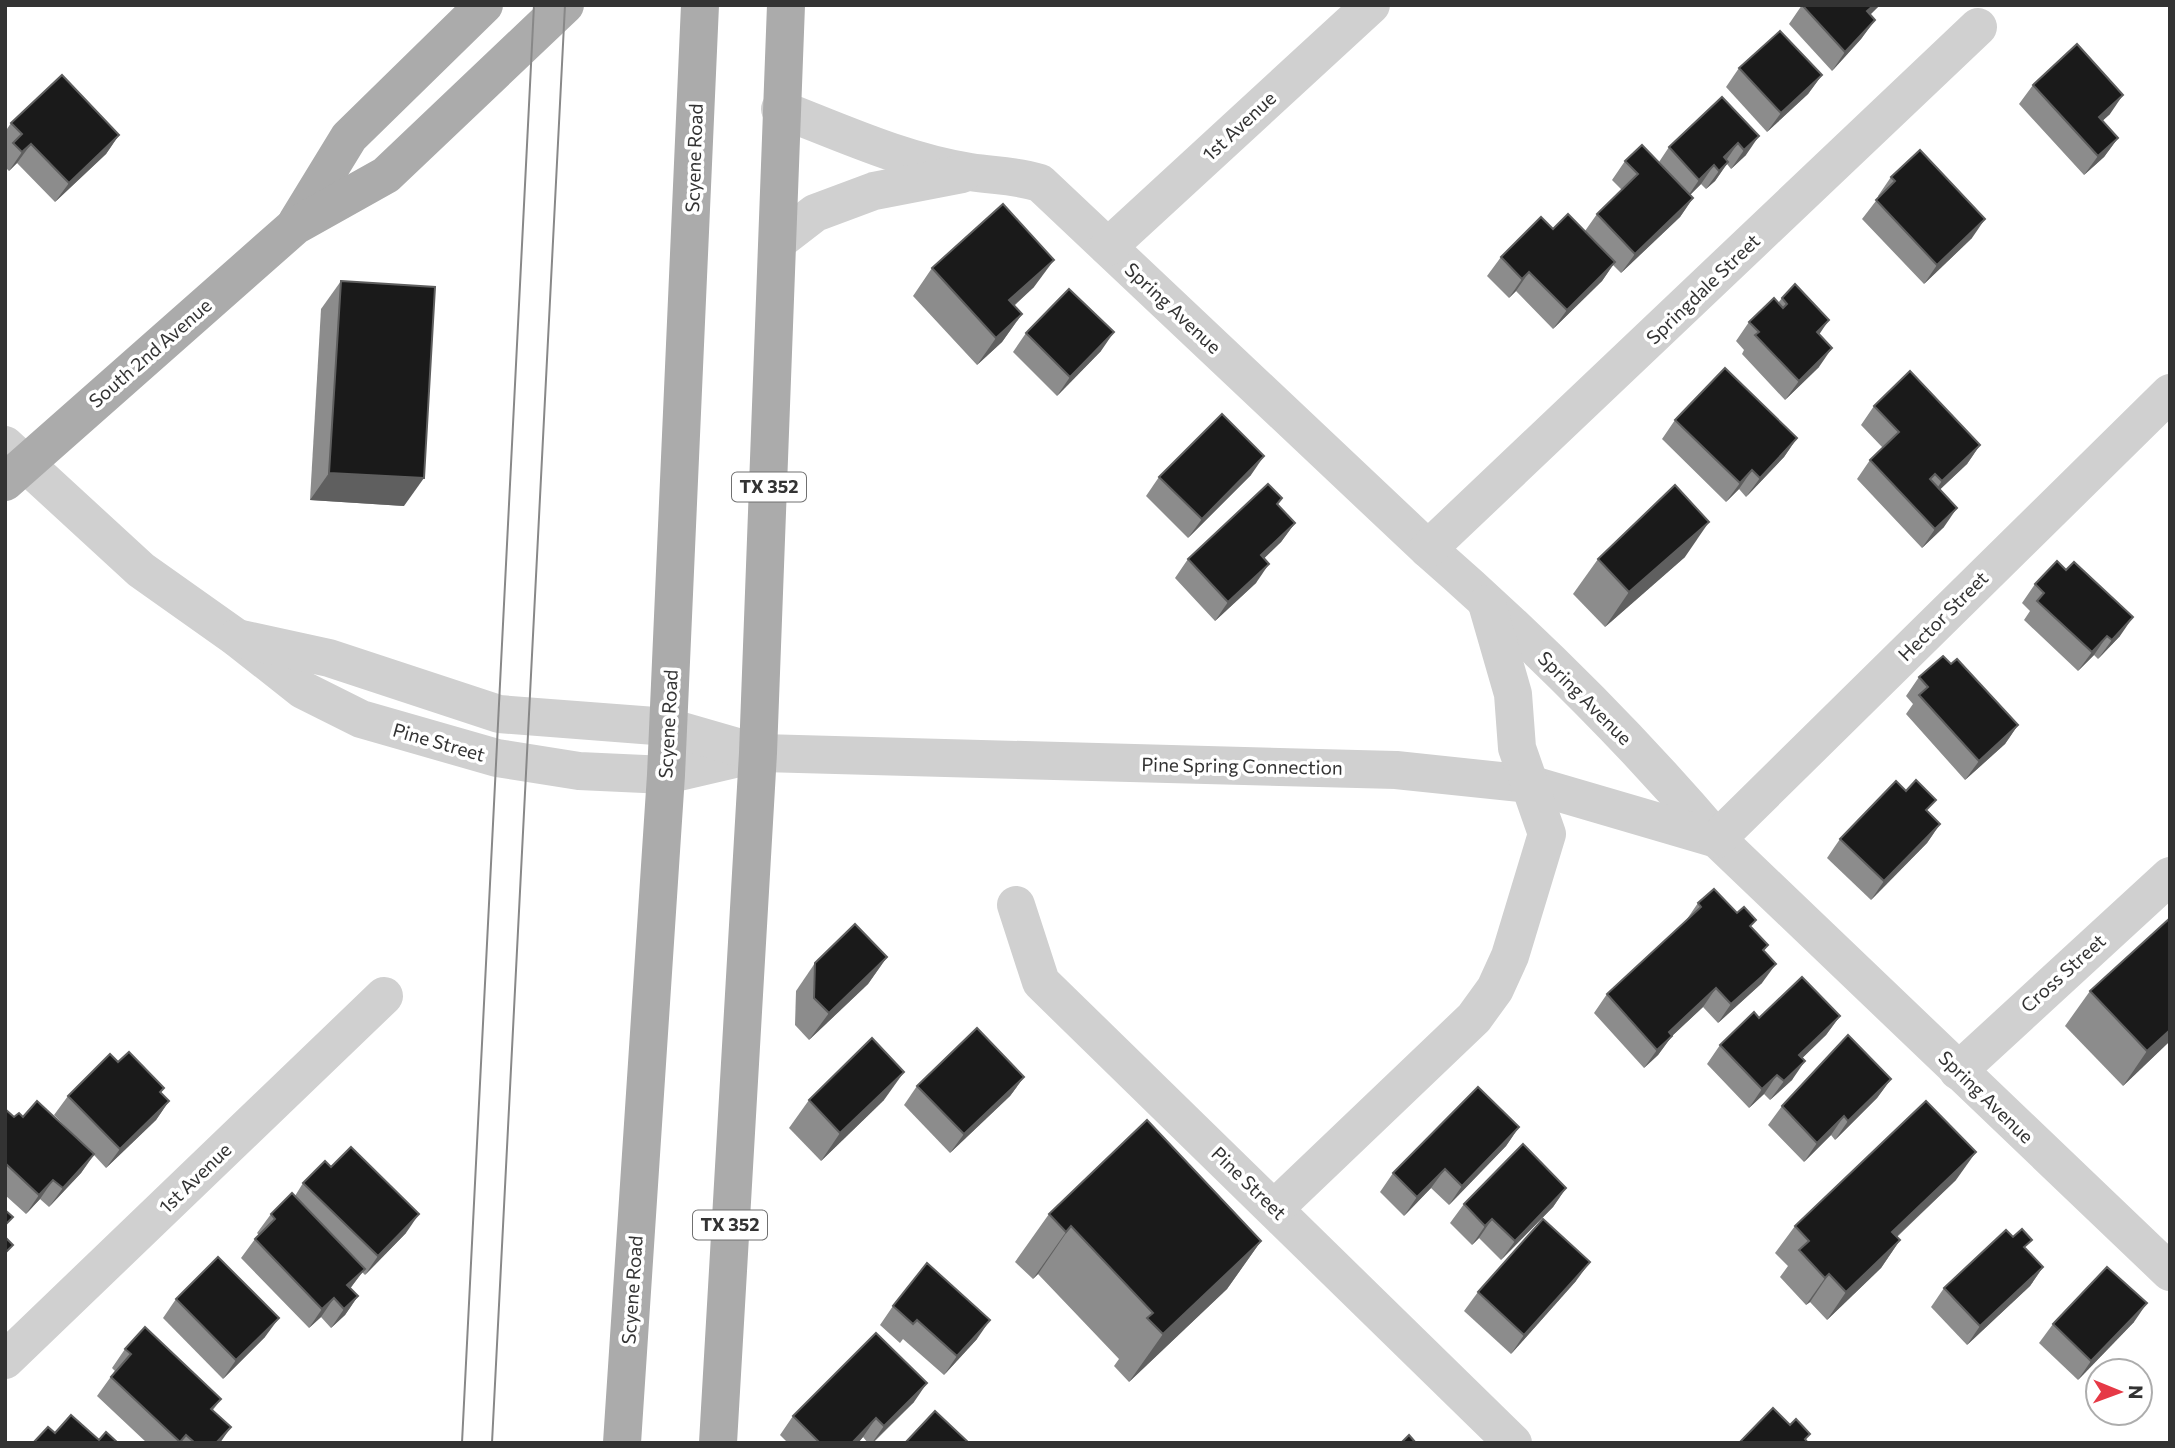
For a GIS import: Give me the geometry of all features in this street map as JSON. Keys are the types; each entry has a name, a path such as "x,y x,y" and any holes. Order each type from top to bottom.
{"main road":[{"name":"South 2nd Avenue","path":"295,226 349,137 484,5"},
{"name":"South 2nd Avenue","path":"11,464 295,226 386,175 565,5"},
{"name":"Scyene Road","path":"622,1443 666,775 700,5"},
{"name":"TX 352","path":"718,1443 758,753 780,240 780,109 786,5"}],"street":[{"path":"439,48 454,5"},
{"name":"1st Avenue","path":"1108,247 1371,5"},
{"name":"Springdale Street","path":"1429,549 1978,27"},
{"name":"Spring Avenue","path":"780,109 871,145 970,172 1009,174 1040,183 1485,599 1661,774 1717,839 2170,1272"},
{"name":"Spring Avenue","path":"780,240 815,213 874,191 970,172"},
{"name":"Hector Street","path":"1717,839 2170,393"},
{"name":"Pine Street","path":"11,464 141,570 237,638 303,690 361,719 527,765 666,775"},
{"path":"1275,1208 1475,1018 1495,989 1510,956 1547,834 1517,748 1513,694 1485,599"},
{"name":"Pine Street","path":"237,638 328,657 499,714 668,727"},
{"name":"Pine Spring Connection","path":"668,727 758,753 1396,770 1529,784 1717,839"},
{"name":"Pine Spring Connection","path":"666,775 758,753"},
{"name":"Cross Street","path":"1958,1071 2170,876"},
{"name":"Pine Street","path":"1016,905 1041,982 1513,1443"},
{"name":"1st Avenue","path":"5,1360 384,996"}],"building":[{"path":"1802,5 1874,5 1867,11 1875,20 1845,52"},
{"path":"1780,31 1822,75 1781,113 1739,68"},
{"path":"2077,44 2123,95 2099,117 2118,138 2098,156 2033,85"},
{"path":"62,75 119,135 69,183 31,144 22,152 13,143 22,134 11,123"},
{"path":"1722,97 1759,136 1744,150 1738,143 1724,157 1728,162 1719,171 1714,165 1699,180 1669,147"},
{"path":"1642,145 1693,198 1635,254 1597,214 1638,174 1625,161"},
{"path":"1920,150 1985,219 1937,265 1876,200 1895,181 1891,177"},
{"path":"1003,204 1054,260 1009,300 1022,314 996,338 932,268"},
{"path":"1568,214 1615,262 1567,310 1529,272 1522,279 1501,257 1541,217 1553,229"},
{"path":"341,281 435,287 424,478 329,473"},
{"path":"1795,284 1829,320 1817,332 1832,348 1799,381 1755,335 1759,332 1749,322 1774,298 1783,308 1787,304 1782,298"},
{"path":"1069,289 1114,332 1070,377 1026,333"},
{"path":"1725,368 1797,438 1760,478 1752,470 1740,483 1675,420"},
{"path":"1910,371 1980,445 1942,481 1935,474 1930,479 1957,508 1935,529 1870,460 1899,432 1874,406"},
{"path":"1222,414 1264,456 1202,519 1159,477"},
{"path":"1268,484 1282,498 1277,504 1295,523 1261,555 1269,564 1228,602 1188,559"},
{"path":"1675,485 1709,522 1629,592 1598,559"},
{"path":"2057,561 2066,570 2074,562 2133,617 2112,640 2107,636 2092,652 2037,601 2044,593 2035,584"},
{"path":"1943,656 1951,664 1957,659 2018,725 1979,761 1919,695 1928,687 1919,677"},
{"path":"1916,780 1936,800 1926,810 1940,824 1884,881 1840,839 1896,781 1906,791"},
{"path":"1714,889 1737,913 1744,907 1756,920 1750,926 1768,945 1763,950 1776,964 1731,1004 1716,988 1669,1032 1672,1036 1657,1050 1607,994 1701,907 1698,903"},
{"path":"2170,918 2170,1030 2147,1051 2090,991"},
{"path":"855,924 887,957 829,1013 814,998 815,963"},
{"path":"1802,977 1840,1016 1799,1055 1805,1061 1784,1081 1777,1075 1762,1089 1720,1045 1754,1012 1759,1018"},
{"path":"977,1028 1024,1077 964,1134 917,1086"},
{"path":"1848,1035 1891,1079 1848,1121 1844,1116 1817,1143 1782,1106"},
{"path":"872,1038 904,1072 840,1133 809,1100"},
{"path":"129,1052 164,1088 160,1092 169,1101 120,1149 68,1096 110,1054 118,1062"},
{"path":"1478,1087 1519,1127 1462,1186 1445,1169 1417,1197 1393,1173"},
{"path":"37,1101 94,1154 63,1188 53,1180 39,1195 5,1163 5,1109 14,1117 19,1113 23,1117"},
{"path":"1926,1101 1976,1152 1892,1232 1900,1240 1846,1292 1829,1274 1825,1278 1799,1250 1809,1241 1795,1226"},
{"path":"1147,1120 1261,1241 1163,1334 1147,1318 1153,1313 1071,1226 1066,1232 1049,1214"},
{"path":"1523,1144 1566,1188 1515,1241 1492,1219 1485,1226 1464,1204"},
{"path":"351,1147 419,1214 378,1256 303,1183 325,1161 331,1167"},
{"path":"292,1193 365,1269 347,1285 358,1296 344,1309 334,1298 322,1309 255,1239 275,1219 271,1214"},
{"path":"5,1210 13,1217 5,1225"},
{"path":"1543,1219 1590,1262 1524,1335 1478,1292"},
{"path":"2022,1229 2032,1240 2024,1247 2043,1267 1980,1326 1944,1288 2006,1230 2013,1237"},
{"path":"5,1237 13,1245 5,1253"},
{"path":"218,1257 279,1318 236,1360 176,1299"},
{"path":"927,1263 990,1320 957,1356 917,1320 913,1324 893,1306"},
{"path":"2107,1267 2147,1303 2095,1357 2087,1357 2053,1324"},
{"path":"145,1327 221,1399 211,1409 231,1427 216,1443 195,1443 186,1435 180,1442 111,1377 131,1354 125,1349"},
{"path":"876,1333 927,1383 884,1426 876,1418 852,1443 820,1443 793,1416"},
{"path":"1773,1408 1790,1425 1796,1419 1810,1434 1805,1439 1808,1443 1739,1443"},
{"path":"935,1411 969,1443 905,1443"},
{"path":"71,1415 99,1440 106,1432 118,1443 33,1443 48,1427 55,1433"},
{"path":"1409,1435 1416,1443 1401,1443"}],"tram line":[{"path":"462,1443 534,5"},
{"path":"492,1443 565,5"}]}
